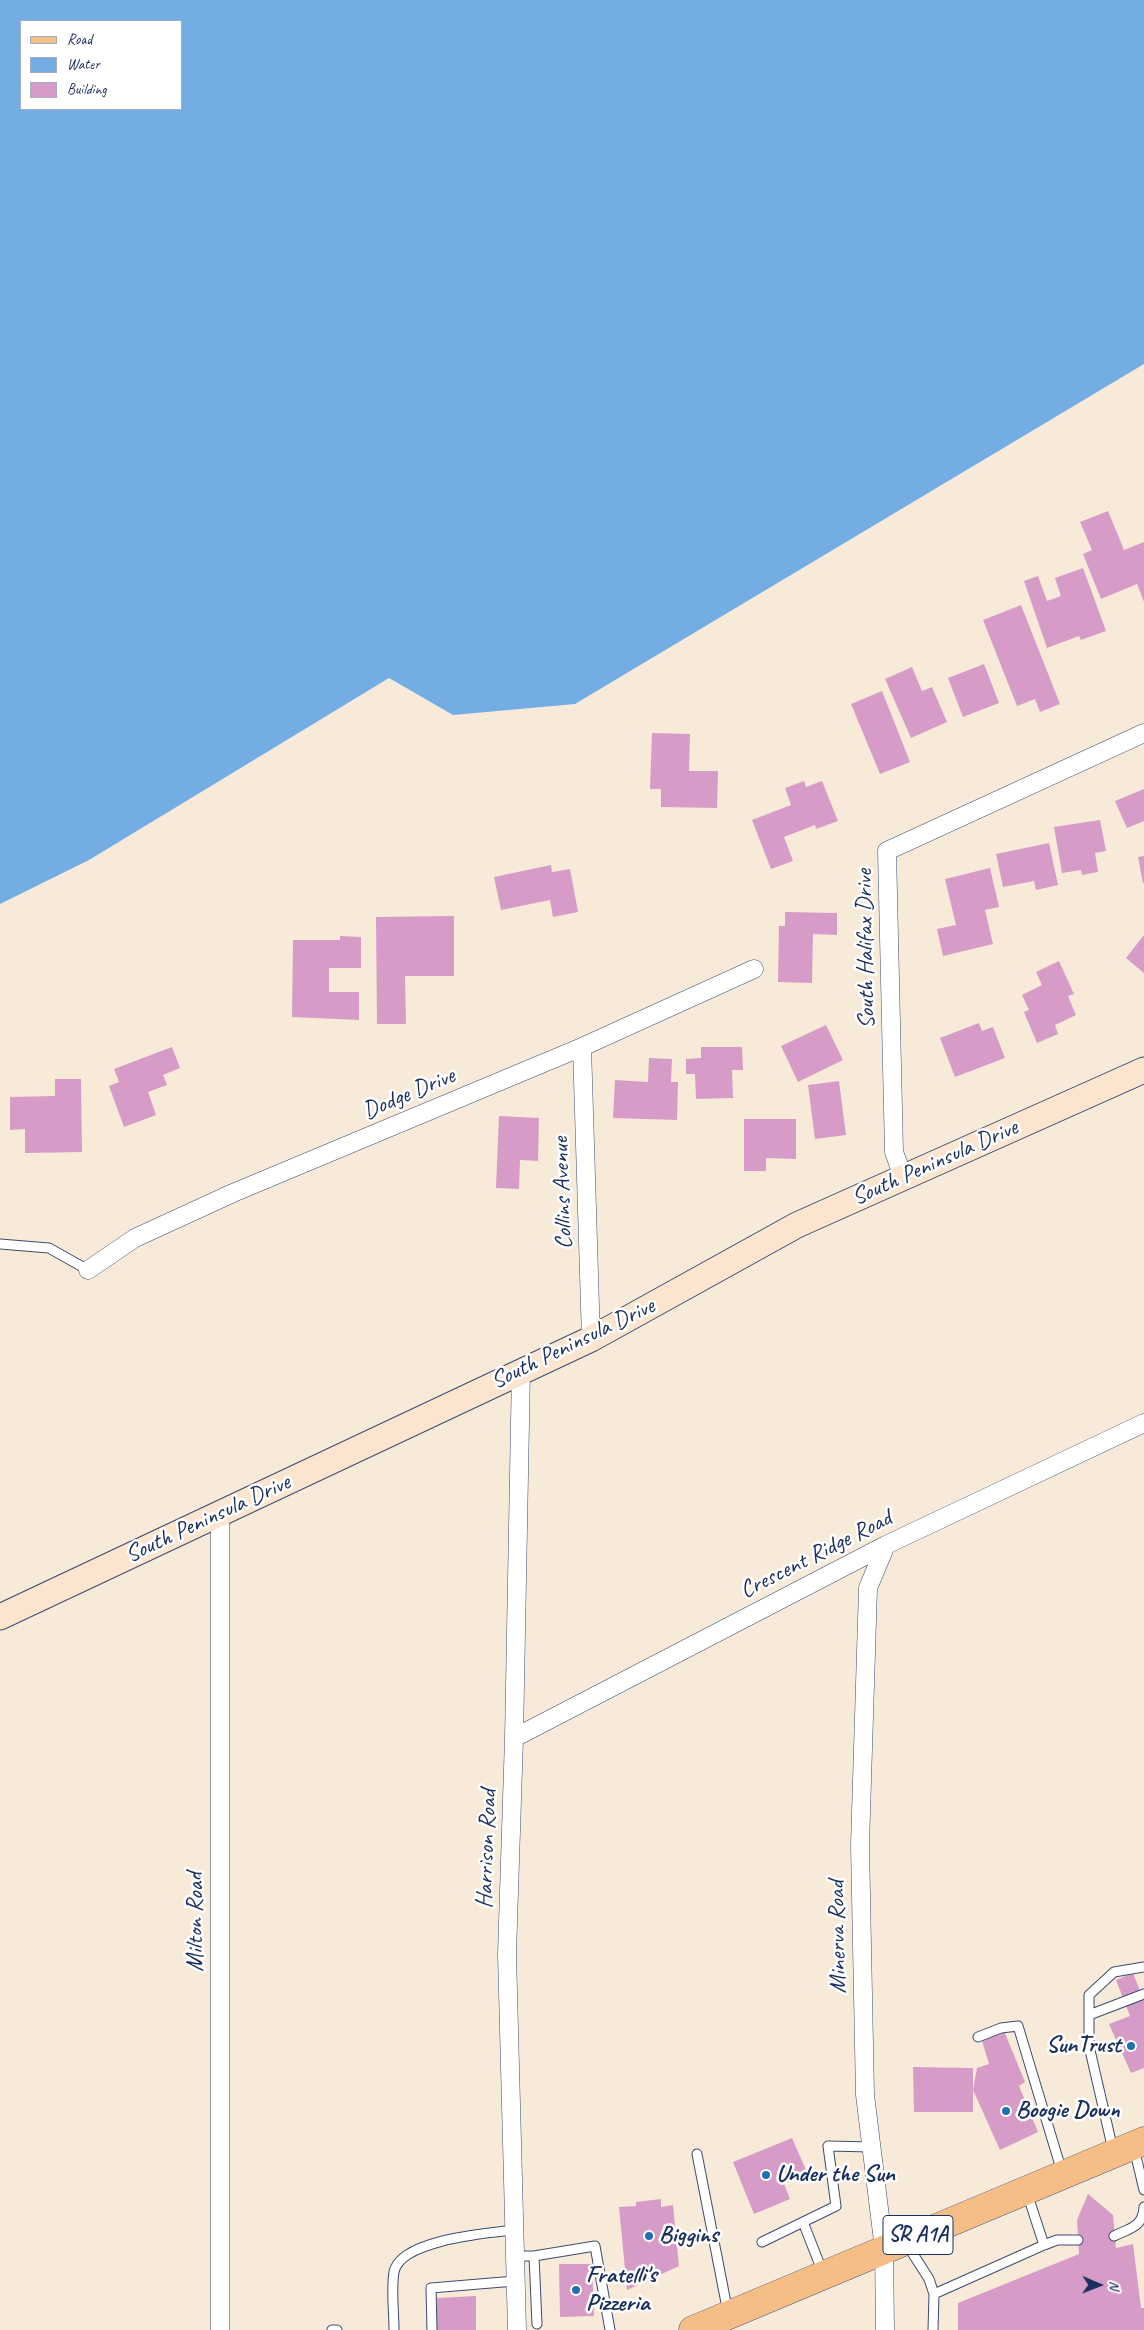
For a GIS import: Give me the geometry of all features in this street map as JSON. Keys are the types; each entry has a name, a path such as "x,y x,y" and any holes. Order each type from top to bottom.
{"main road":[{"name":"South Peninsula Drive","path":"0,1616 220,1514 521,1370 591,1339 797,1225 903,1176 1144,1070"},
{"name":"SR A1A","path":"710,2324 1130,2146"}],"street":[{"name":"South Halifax Drive","path":"903,1176 894,1152 887,851 1144,733"},
{"name":"Dodge Drive","path":"88,1270 135,1238 233,1193 582,1047 754,969"},
{"name":"Collins Avenue","path":"582,1047 591,1339"},
{"name":"Harrison Road","path":"517,2330 507,1954 514,1738 521,1370"},
{"name":"Crescent Ridge Road","path":"514,1738 886,1545 1144,1423"},
{"name":"Milton Road","path":"220,1514 220,2330"},
{"name":"Minerva Road","path":"885,2330 894,2245 872,2147 865,2095 860,1845 868,1588 886,1545"}],"lane":[{"path":"0,1244 49,1248 88,1270"},
{"path":"1144,1967 1114,1972 1089,1995 1089,2046 1130,2146 1144,2190"},
{"path":"1089,2015 1144,1994"},
{"path":"978,2037 1001,2028 1018,2026 1063,2175"},
{"path":"762,2242 836,2206 828,2146 872,2147"},
{"path":"697,2154 710,2324"},
{"path":"1026,2190 1044,2245"},
{"path":"1114,2236 1140,2223 1144,2217 1144,2207"},
{"path":"803,2222 824,2276"},
{"path":"394,2330 394,2270 407,2254 458,2236 514,2230"},
{"path":"934,2294 1057,2240 1078,2240"},
{"path":"894,2245 929,2279 934,2294 933,2330"},
{"path":"514,2256 534,2256 595,2246 610,2330"},
{"path":"534,2256 537,2324"},
{"path":"432,2330 431,2288 515,2281"},
{"path":"332,2330 337,2330"}],"water":[{"path":"0,0 1144,0 1144,364 575,704 453,715 389,678 89,860 0,904"}],"building":[{"path":"1108,511 1124,550 1144,542 1144,602 1137,584 1101,599 1083,554 1092,550 1080,522"},
{"path":"1083,568 1106,631 1081,640 1079,636 1047,648 1024,581 1038,576 1047,601 1061,596 1055,578"},
{"path":"1021,605 1060,704 1040,712 1035,699 1017,706 983,620"},
{"path":"984,664 999,703 963,717 948,678"},
{"path":"912,667 922,691 932,687 947,722 911,738 885,679"},
{"path":"882,691 910,762 880,774 851,704"},
{"path":"652,733 690,734 689,771 718,771 717,808 661,807 661,789 650,789"},
{"path":"804,781 806,787 822,781 838,821 816,829 815,825 784,837 793,861 771,869 752,820 791,805 785,788"},
{"path":"1144,789 1144,821 1127,828 1115,801"},
{"path":"1100,820 1106,851 1095,853 1098,872 1082,875 1081,870 1062,873 1054,827"},
{"path":"1049,843 1058,885 1036,890 1034,881 1003,887 996,854"},
{"path":"1144,856 1144,883 1143,883 1138,857"},
{"path":"551,865 552,872 570,869 578,912 553,917 550,900 501,910 494,877"},
{"path":"990,868 999,907 985,910 993,944 943,956 937,929 956,925 945,879"},
{"path":"785,912 837,913 837,935 813,934 812,983 778,982 779,926 785,926"},
{"path":"454,916 454,976 405,976 406,1024 377,1024 376,917"},
{"path":"1144,935 1144,973 1126,958"},
{"path":"340,936 361,937 361,968 329,968 329,992 359,992 359,1020 292,1017 293,940 340,940"},
{"path":"1059,961 1074,994 1068,996 1076,1015 1055,1025 1058,1034 1037,1043 1024,1012 1029,1010 1022,995 1042,985 1036,972"},
{"path":"979,1023 982,1031 993,1027 1005,1058 955,1077 940,1038"},
{"path":"826,1025 843,1060 798,1082 781,1046"},
{"path":"172,1047 180,1068 163,1075 167,1085 148,1092 156,1115 124,1127 109,1086 119,1082 114,1069"},
{"path":"701,1047 742,1047 743,1070 732,1070 733,1098 696,1099 695,1074 686,1074 686,1059 701,1058"},
{"path":"649,1058 672,1059 671,1082 678,1082 677,1120 613,1118 615,1080 648,1082"},
{"path":"55,1079 81,1079 82,1152 25,1153 25,1129 10,1130 10,1097 55,1096"},
{"path":"839,1081 846,1135 815,1139 808,1085"},
{"path":"499,1116 539,1118 538,1161 520,1160 519,1189 496,1188"},
{"path":"744,1119 796,1119 796,1159 766,1158 766,1171 744,1171"},
{"name":"SunTrust","path":"1133,1973 1144,2001 1144,2068 1131,2073 1109,2024 1130,2016 1116,1980"},
{"name":"Boogie Down","path":"1004,2031 1025,2082 1019,2086 1038,2132 1000,2150 973,2090 977,2068 989,2064 982,2041"},
{"path":"913,2067 973,2068 973,2112 914,2112"},
{"name":"Under the Sun","path":"792,2138 806,2170 782,2179 790,2199 754,2214 733,2162"},
{"path":"1088,2194 1113,2215 1116,2248 1133,2244 1141,2308 1144,2308 1144,2330 958,2330 958,2303 1079,2254 1077,2220"},
{"name":"Biggins","path":"661,2199 661,2207 673,2205 679,2266 627,2290 619,2207 636,2206 636,2202"},
{"name":"Fratelli's Pizzeria","path":"559,2264 592,2264 594,2316 560,2317"},
{"path":"476,2296 476,2330 437,2330 437,2298"}],"place":[{"name":"SunTrust","path":"1131,2046"},
{"name":"Boogie Down","path":"1006,2111"},
{"name":"Under the Sun","path":"766,2175"},
{"name":"Biggins","path":"649,2236"},
{"name":"Fratelli's Pizzeria","path":"576,2290"}]}
